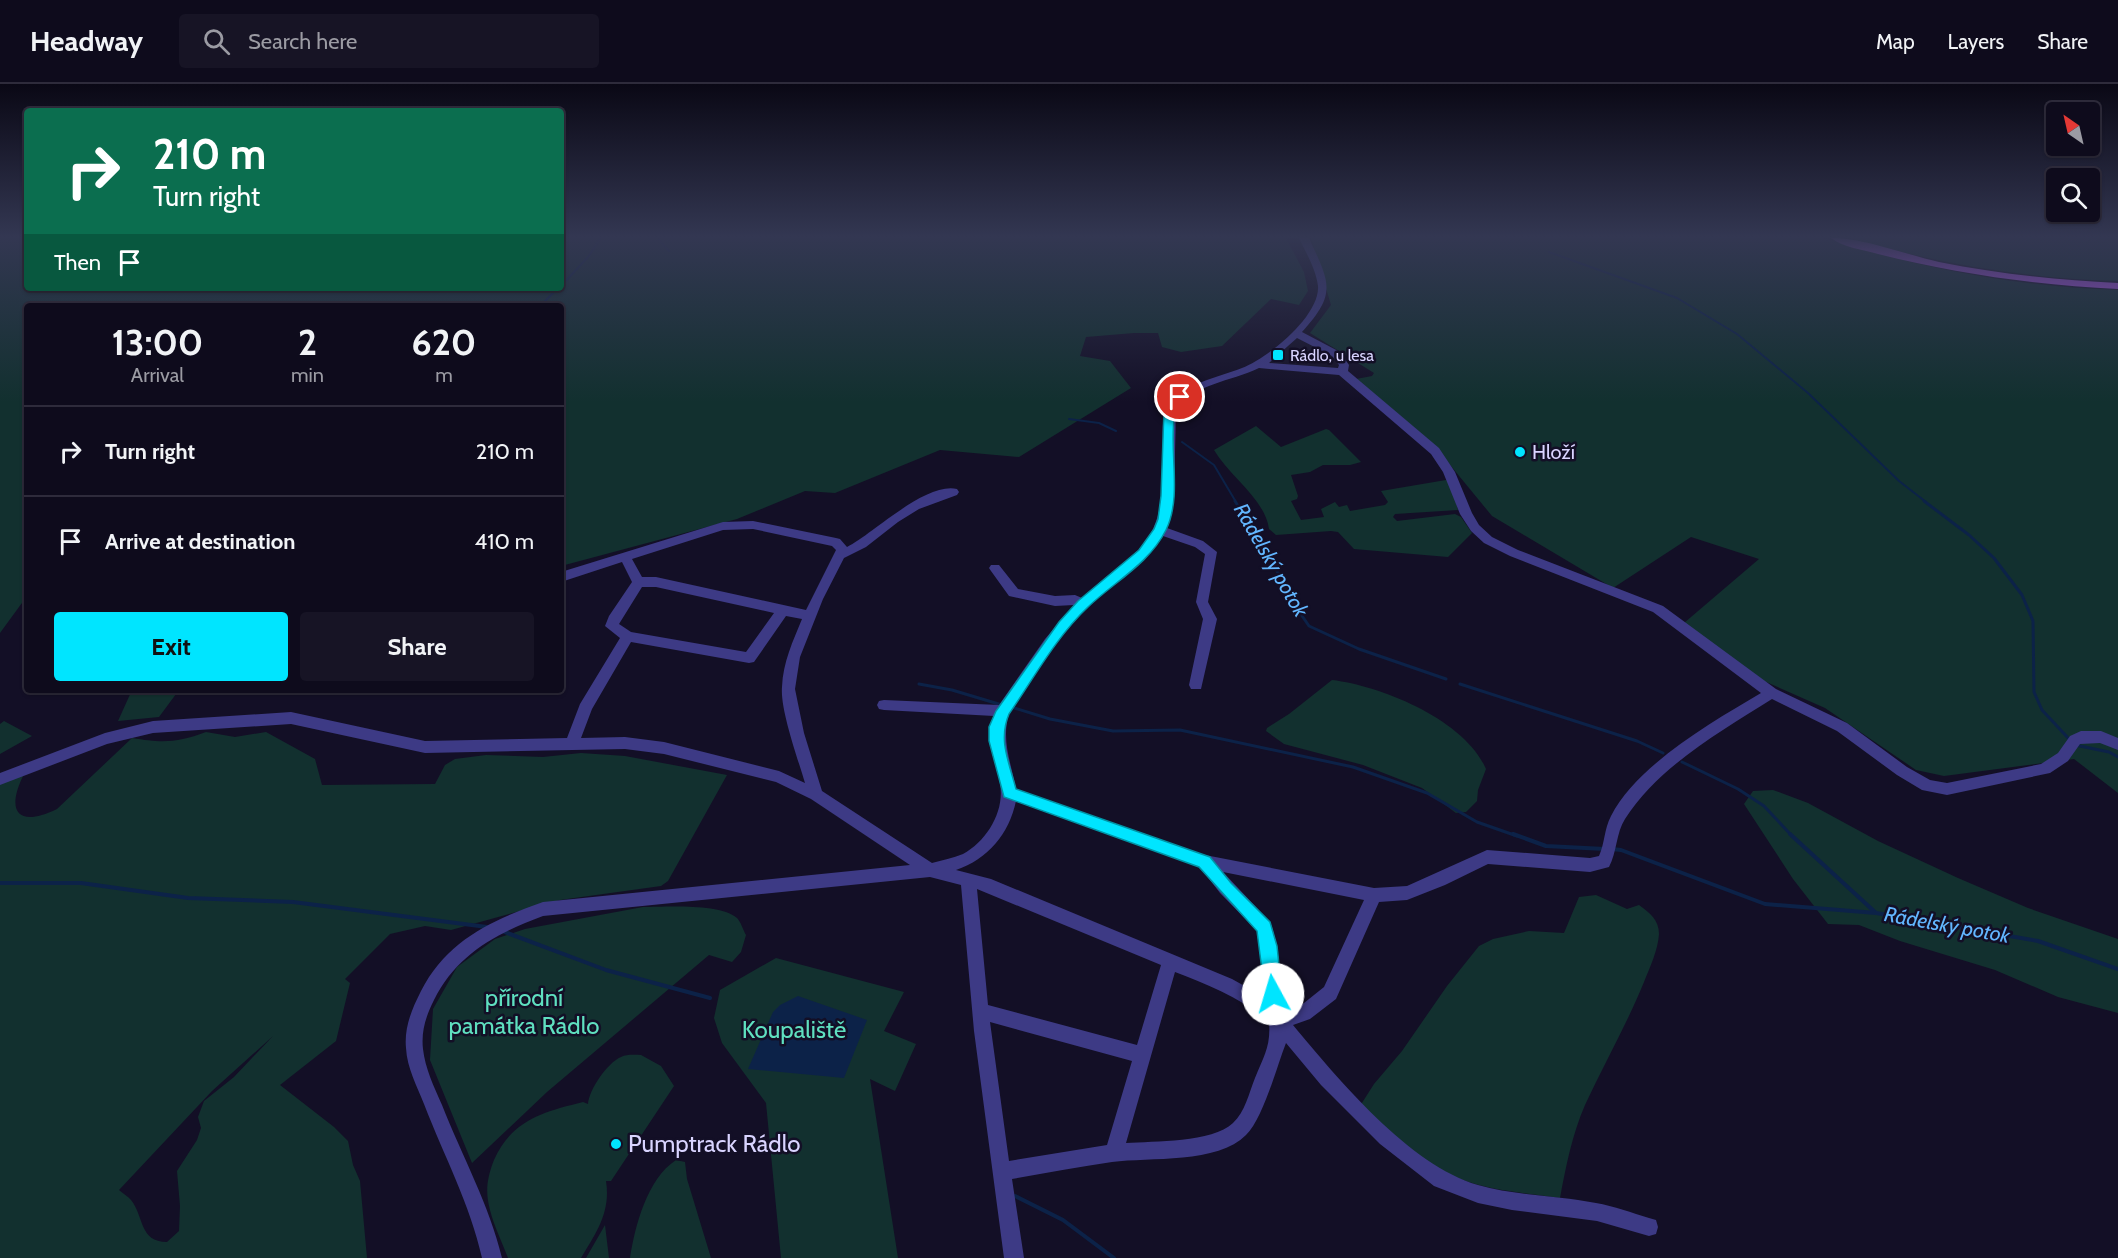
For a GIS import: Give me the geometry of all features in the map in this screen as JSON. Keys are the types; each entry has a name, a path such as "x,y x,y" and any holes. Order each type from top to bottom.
{"street":[{"path":"492,1258 481,1218 447,1144 418,1068 414,1042 416,1024 422,1008 439,976 460,950 495,926 543,909 930,870 975,855 997,830 1009,807 1010,793 996,741 996,727 1003,711 1064,626 1083,604 1144,553 1160,530 1164,519 1170,410 1174,403 1198,387 1258,365 1296,333 1320,306 1323,293"},
{"path":"1296,333 1336,354 1344,365 1342,372"},
{"path":"1258,365 1342,372 1435,451 1449,472 1475,528 1488,540 1514,553 1658,609 1772,693 1842,727 1902,771 1927,786 1947,789 2044,770 2063,757 2075,740 2081,737 2101,736 2118,744"},
{"path":"840,555 853,551 893,519 920,504 953,492"},
{"path":"564,576 723,526 753,525 836,542 842,550 793,657 788,689 797,733 816,795"},
{"path":"1160,530 1199,544 1211,552 1202,602 1210,618 1196,685"},
{"path":"625,557 638,582"},
{"path":"994,568 1014,592 1055,601 1075,600 1083,604"},
{"path":"638,582 657,582 810,616"},
{"path":"638,582 614,619 612,626 628,636 749,658 784,609"},
{"path":"572,744 585,708 628,636"},
{"path":"1010,793 1204,862 1374,895 1407,893 1487,857 1590,865 1604,862 1611,852 1612,831 1618,817 1638,791 1661,768 1716,728 1772,693"},
{"path":"884,705 1003,711"},
{"path":"0,778 105,739 153,727 291,718 425,747 626,743 664,748 779,777 816,795 930,870 986,884 1260,1003 1276,1017 1327,1079 1386,1138 1440,1180 1478,1194 1512,1201 1597,1212 1649,1227"},
{"path":"1002,1172 1114,1153 1197,1146 1224,1140 1240,1130 1250,1114 1279,1039 1269,946 1264,927 1204,862"},
{"path":"968,879 980,1011 1014,1258"},
{"path":"1276,1017 1289,1018 1304,1013 1330,993 1374,895"},
{"path":"1114,1153 1170,962"},
{"path":"980,1011 1143,1055"}],"green space":[{"path":"0,293 1307,293 1299,305 1271,299 1222,346 1181,352 1162,347 1158,333 1086,337 1080,356 1110,361 1131,388 1019,457 940,450 835,493 805,491 737,519 564,565 564,303 24,303 24,600 0,633"},
{"path":"1327,293 2118,293 2118,793 2074,759 1944,776 1916,770 1825,708 1764,681 1684,623 1759,559 1691,537 1613,588 1492,516 1432,443 1356,379 1372,376 1374,373 1310,333 1331,305"},
{"path":"1256,426 1281,447 1326,429 1329,430 1361,462 1350,465 1323,465 1310,472 1291,475 1298,496 1297,499 1291,501 1301,520 1324,517 1321,509 1335,502 1339,507 1347,505 1350,511 1385,505 1388,502 1381,491 1446,480 1451,482 1458,510 1395,514 1393,517 1397,521 1455,514 1461,517 1472,533 1448,557 1354,549 1338,532 1331,531 1276,535 1269,529 1266,518 1254,498 1214,450"},
{"path":"1332,680 1397,698 1420,708 1460,735 1475,751 1486,769 1478,790 1477,801 1466,812 1456,813 1422,788 1363,765 1284,744 1266,731"},
{"path":"131,693 177,693 159,717 118,721"},
{"path":"4,721 32,736 0,754 0,724"},
{"path":"206,732 235,737 266,732 315,759 322,785 435,784 445,765 455,759 486,755 543,757 581,753 625,756 727,775 668,881 661,886 560,900 451,930 425,926 390,934 345,979 350,983 336,1041 280,1085 334,1127 348,1141 353,1165 360,1181 367,1258 0,1258 0,783 24,774 18,787 16,807 24,816 44,815 57,809 132,738 169,741","holes":["273,1036 234,1077 204,1101 198,1117 201,1128 197,1140 177,1171 180,1206 179,1231 167,1242 151,1238 143,1227 135,1206 119,1190 212,1091"]},
{"path":"1773,790 1808,803 1878,841 1958,878 2028,908 2118,939 2118,1013 2058,997 1995,970 1900,941 1859,925 1828,924 1793,879 1744,804 1753,791"},
{"path":"1596,895 1627,909 1639,905 1656,921 1659,934 1653,958 1637,998 1580,1116 1560,1198 1484,1186 1446,1173 1407,1147 1360,1106 1374,1084 1402,1051 1447,986 1479,946 1493,939 1529,931 1564,933 1579,897"},
{"name":"přírodní památka Rádlo","path":"643,907 692,907 729,913 737,918 746,935 741,952 732,962 709,955 547,1092 472,1163 430,1060 433,1009 457,967 495,939 525,929"},
{"name":"Koupaliště","path":"776,958 904,992 884,1031 916,1044 895,1091 870,1079 898,1258 781,1258 766,1103 722,1043 714,1018 720,990"},
{"path":"641,1055 661,1066 674,1086 611,1181 606,1181 606,1203 601,1222 581,1258 508,1258 490,1210 488,1197 490,1173 501,1146 520,1127 542,1114 583,1102 588,1104 595,1085 610,1065 623,1056"},
{"path":"676,1160 685,1162 687,1179 711,1258 630,1258 639,1218 650,1191 666,1168"},
{"path":"605,1225 609,1258 586,1258"}],"water":[{"path":"798,996 867,1020 844,1078 748,1069 773,1012 780,1005"}],"waterway":[{"path":"543,303 553,293"},
{"path":"1662,293 1677,298 1737,334 1808,393 1899,481 1926,502"},
{"name":"Rádelský potok","path":"1069,419 1099,423 1116,431"},
{"name":"Rádelský potok","path":"1182,442 1214,465 1236,502"},
{"name":"Rádelský potok","path":"1235,501 1248,522"},
{"path":"1924,501 1969,535 1994,558 2022,595 2033,621 2034,692 2042,710 2070,740"},
{"name":"Rádelský potok","path":"1251,528 1280,576 1285,591 1309,626 1359,649 1446,679"},
{"path":"919,684 952,690 1002,705"},
{"name":"Rádelský potok","path":"1460,684 1637,741 1663,753"},
{"path":"1011,707 1050,719 1113,731 1180,730 1353,767 1427,793 1477,822 1517,836"},
{"path":"2075,745 2109,752 2118,757"},
{"name":"Rádelský potok","path":"1682,762 1738,789 1764,806 1791,835"},
{"path":"1513,834 1546,846 1605,849"},
{"name":"Rádelský potok","path":"1791,835 1876,913"},
{"path":"1612,849 1621,850 1765,904 1876,913"},
{"path":"0,883 81,883 188,898 293,902 487,927"},
{"name":"Rádelský potok","path":"1876,913 2038,941 2118,969"},
{"path":"502,931 606,970 710,998"},
{"path":"1015,1196 1063,1220 1114,1258"}],"place":[{"name":"Rádlo, u lesa","path":"1278,355"},
{"name":"Hloží","path":"1520,452"},
{"name":"Pumptrack Rádlo","path":"616,1144"}],"route":[{"path":"1180,397 1170,410 1167,496 1160,530 1144,553 1083,604 1064,626 1003,711 996,727 996,741 1010,793 1204,862 1264,927 1269,946 1273,994"}]}
